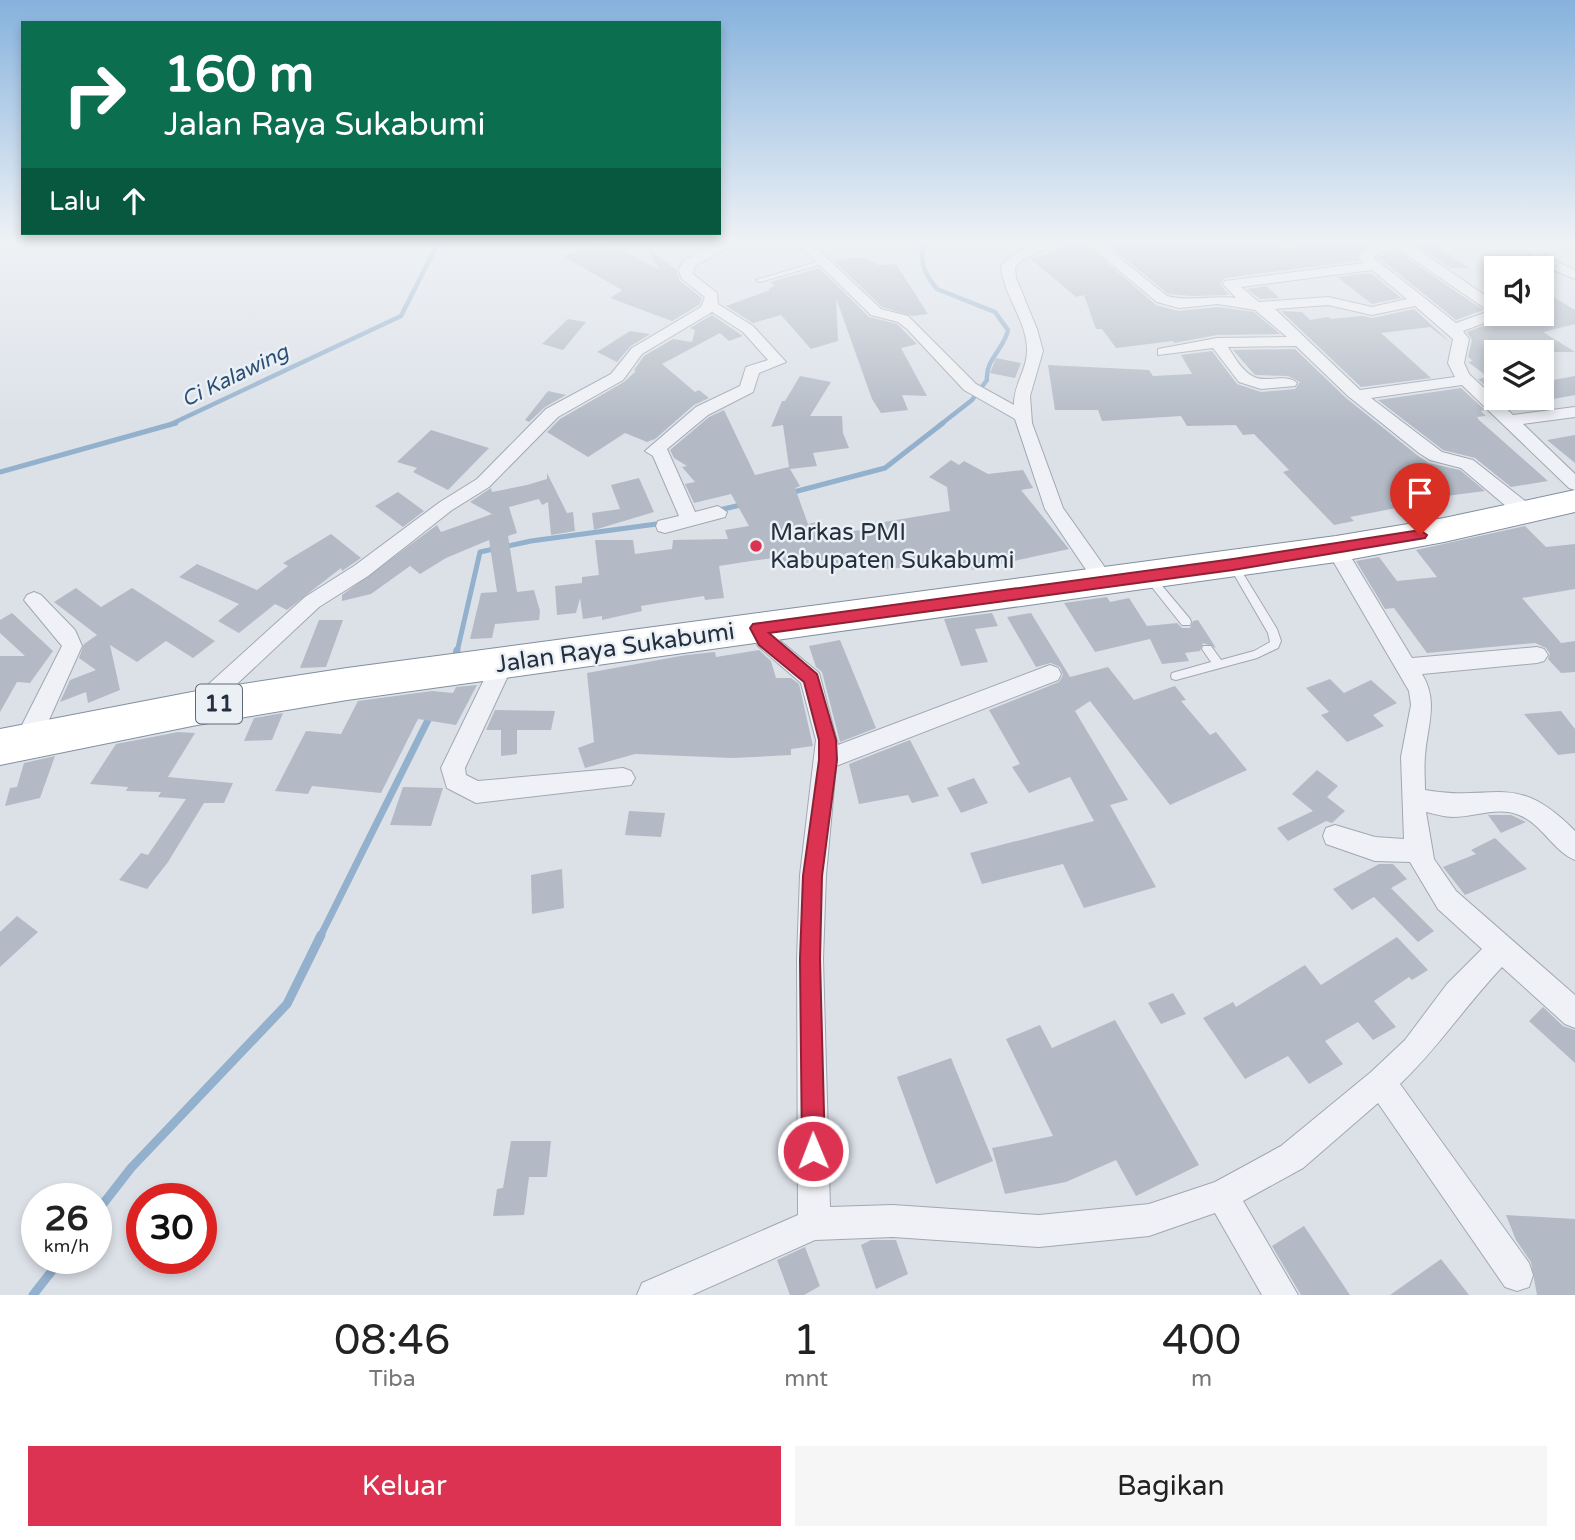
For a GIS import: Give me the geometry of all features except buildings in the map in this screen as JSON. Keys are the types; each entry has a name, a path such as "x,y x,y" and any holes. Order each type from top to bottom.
{"highway":[{"name":"11","path":"1233,564 1336,549 1527,513 1575,501"},
{"name":"Jalan Raya Sukabumi","path":"14,745 197,708 439,671 1233,564"}],"street":[{"path":"867,303 876,312 903,319 971,387 1022,416"},
{"path":"1020,303 1030,328 1035,351 1022,396 1022,416 1054,509 1104,581"},
{"path":"1220,303 1281,303"},
{"path":"1337,303 1371,311 1407,303"},
{"path":"1351,303 1357,309"},
{"path":"1421,303 1454,329 1461,339 1456,363 1465,380 1575,484"},
{"path":"1454,329 1494,314 1494,311 1483,303"},
{"path":"1254,305 1271,313 1357,395 1425,449 1436,456 1467,464 1527,513"},
{"path":"197,708 312,603 361,572 446,506 483,483 544,419 617,377 637,351 710,306 728,313 744,325 778,362 752,370 747,389 702,411 656,450 690,520"},
{"path":"1163,352 1217,343 1301,341"},
{"path":"1217,343 1245,381 1259,385 1289,383"},
{"path":"1357,395 1465,380"},
{"path":"1510,421 1575,412"},
{"path":"665,526 718,512"},
{"path":"1336,549 1420,690 1422,705 1414,747 1413,799 1419,851 1437,889 1575,1014"},
{"path":"14,745 33,725 72,646 68,636 34,600"},
{"path":"758,628 765,640 811,678 826,729 828,760 813,876 810,959 814,1224"},
{"path":"1408,667 1537,655"},
{"path":"495,664 453,768 455,781 476,792 623,778"},
{"path":"828,760 1050,674"},
{"path":"1413,799 1452,806 1496,801 1523,804 1549,821 1575,848"},
{"path":"1335,836 1374,849 1419,851"},
{"path":"654,1295 814,1224 893,1221 1039,1231 1149,1220 1222,1195 1292,1157 1381,1083 1415,1050 1472,977 1501,949"},
{"path":"1381,1083 1517,1275"},
{"path":"1222,1195 1281,1295"}],"lane":[{"path":"1176,676 1270,650 1276,641 1233,564"},
{"path":"1148,575 1186,622"},
{"path":"1207,649 1218,664"}],"waterway":[{"name":"Ci Kalawing","path":"169,425 401,316 407,303"},
{"path":"940,425 972,400 987,380 989,366 1008,330 995,312 973,303"},
{"name":"Ci Kalawing","path":"169,425 176,423"},
{"path":"790,493 885,468 943,423"},
{"name":"Ci Kalawing","path":"0,472 169,425"},
{"path":"715,511 745,504"},
{"path":"457,652 480,552 531,541 664,523"},
{"path":"455,659 457,650"},
{"path":"320,937 431,714"},
{"path":"112,1192 131,1168 287,1004 321,935"},
{"path":"33,1295 49,1274"}],"place":[{"name":"Markas PMI Kabupaten Sukabumi","path":"756,546"}],"route":[{"path":"813,1151 810,959 813,876 821,795 828,760 826,729 811,678 765,640 758,628 1233,564 1420,535"}]}
